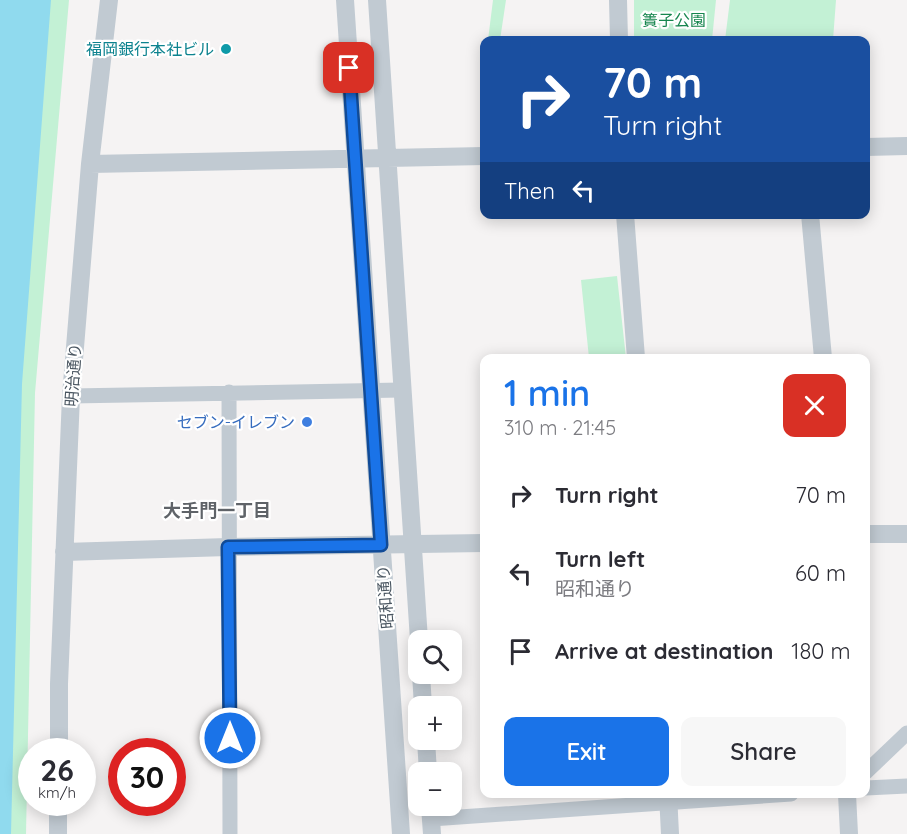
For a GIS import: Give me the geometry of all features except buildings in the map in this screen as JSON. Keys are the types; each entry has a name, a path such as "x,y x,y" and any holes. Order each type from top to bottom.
{"street":[{"name":"明治通り","path":"59,738 71,396 90,164 109,0"},
{"name":"昭和通り","path":"345,0 401,834"},
{"name":"昭和通り","path":"377,0 418,630"},
{"path":"618,0 619,36"},
{"path":"870,147 907,146"},
{"path":"90,164 480,156"},
{"path":"625,219 636,354"},
{"path":"810,219 823,354"},
{"path":"71,396 401,390"},
{"path":"228,392 230,834"},
{"path":"870,534 907,534"},
{"path":"64,552 480,543"},
{"path":"870,768 907,733"},
{"path":"870,788 907,786"},
{"path":"431,820 668,798 670,834"},
{"path":"847,798 849,834"},
{"path":"58,816 58,834"}],"green space":[{"path":"0,0 69,0 35,393 28,738 18,738 18,816 26,816 26,834 0,834"},
{"path":"493,0 506,0 501,36 488,36"},
{"name":"簀子公園","path":"634,0 716,0 712,36 634,36"},
{"path":"730,0 836,0 833,36 726,36"},
{"path":"617,276 626,354 589,354 581,280"}],"water":[{"path":"0,0 51,0 22,384 11,834 0,834"}],"place":[{"name":"福岡銀行本社ビル","path":"226,49"},
{"name":"セブン-イレブン","path":"307,422"}],"district":[{"name":"大手門一丁目","path":"217,510"}],"route":[{"path":"230,738 228,547 381,545 349,68"}]}
